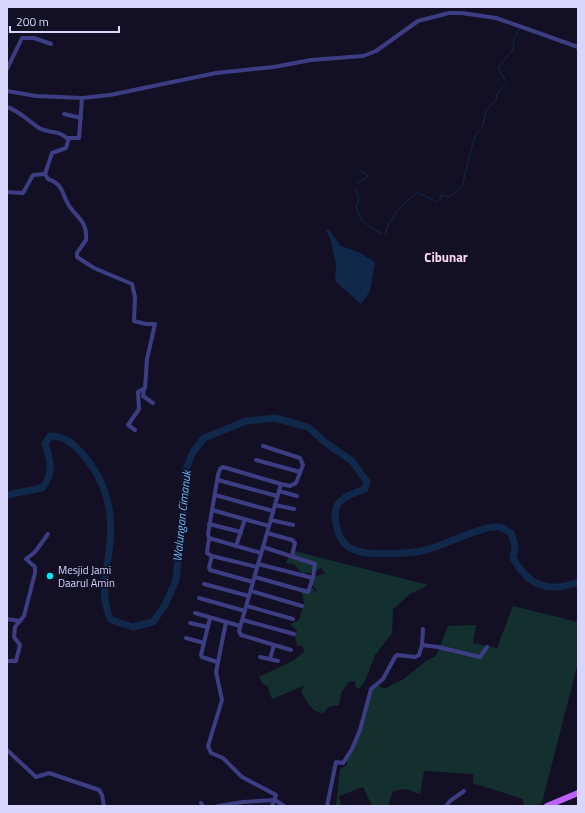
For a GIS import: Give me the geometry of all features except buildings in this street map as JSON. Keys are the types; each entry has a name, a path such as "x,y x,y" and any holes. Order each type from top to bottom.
{"main road":[{"path":"547,806 578,793"}],"street":[{"path":"7,91 36,96 82,98 110,95 216,73 370,54 418,20 439,15 462,13 478,15 521,26 578,47"},
{"path":"7,69 22,38 34,38 51,44"},
{"path":"7,107 18,112 39,128 60,132 68,139 79,138 82,98"},
{"path":"64,114 81,118"},
{"path":"45,174 52,153 66,148 68,139"},
{"path":"7,192 23,193 26,184 33,175 45,174"},
{"path":"45,174 48,179 55,182 62,189 68,204 84,223 86,240 76,253 77,257 94,268 132,284 135,297 134,321 146,324 155,324 151,339 152,344 147,359 148,368 144,389 144,396 153,403"},
{"path":"135,430 128,425 139,408 138,392 144,389"},
{"path":"263,446 300,458 303,465 294,485 281,484 223,467 220,469 209,524 209,538 206,547 207,553 212,556 313,578"},
{"path":"256,460 300,472"},
{"path":"218,480 278,496"},
{"path":"281,484 239,630 241,635 291,650"},
{"path":"279,491 297,496"},
{"path":"215,495 273,511"},
{"path":"275,505 294,509"},
{"path":"212,510 269,526"},
{"path":"236,546 244,519"},
{"path":"271,520 293,526"},
{"path":"209,524 241,532"},
{"path":"267,533 295,543 292,556"},
{"path":"7,661 16,661 20,645 14,634 16,627 27,607 35,573 35,567 26,559 35,552 48,534"},
{"path":"209,538 261,553"},
{"path":"212,556 209,567 210,570 308,592 313,578 315,564 263,547"},
{"path":"204,584 249,596"},
{"path":"251,591 302,606"},
{"path":"199,598 293,619"},
{"path":"195,613 240,626"},
{"path":"210,618 202,657 217,662"},
{"path":"7,619 20,621"},
{"path":"242,620 294,634"},
{"path":"226,622 216,672 222,700 208,746 211,753 223,758 242,777 276,795 272,806"},
{"path":"190,623 208,627"},
{"path":"327,806 336,762 343,763 352,750 364,718 372,689 383,678 396,656 415,658 419,655 422,645 423,629"},
{"path":"186,638 204,643"},
{"path":"270,659 274,645"},
{"path":"422,645 438,647 480,657 487,647"},
{"path":"260,657 278,661"},
{"path":"7,750 36,777 49,773 99,790 102,795 104,806"},
{"path":"446,806 450,801 464,791"},
{"path":"218,806 243,802 275,800 284,806"}],"green space":[{"path":"290,550 428,585 410,594 393,609 392,633 375,655 365,681 359,689 356,687 355,681 349,682 342,691 339,705 328,707 324,713 316,711 307,702 301,691 305,685 272,699 268,687 262,683 259,677 294,660 304,652 303,646 297,646 295,635 297,630 292,627 291,624 299,620 304,604 301,587 307,589 313,588 315,592 317,591 308,579 325,573 321,568 312,573 302,573 294,564 286,563 291,553"},
{"path":"513,606 578,622 578,662 542,803 535,806 524,806 523,799 473,783 473,774 424,771 420,794 406,789 393,791 388,806 372,806 363,787 339,796 341,806 336,806 340,769 347,765 347,757 352,750 372,689 376,684 384,689 404,679 426,661 436,656 448,626 476,625 473,643 497,648"}],"water":[{"path":"326,230 329,230 341,246 358,252 375,262 370,291 361,304 335,281 336,265 331,241"}],"waterway":[{"path":"385,234 397,211 417,193 437,202 441,198 440,195 450,197 462,186 472,146 476,134 483,126 486,110 496,100 497,94 507,83 498,68 513,49 514,38 520,28"},
{"path":"357,183 365,179 368,175 359,170"},
{"path":"355,188 359,199 356,207 360,216 370,227 383,234"},
{"name":"Walungan Cimanuk","path":"7,495 42,488 50,472 50,461 45,444 50,436 65,439 74,445 92,466 98,476 109,508 111,530 104,591 107,610 111,620 133,627 153,622 165,605 176,580 185,497 185,471 193,452 204,438 246,421 275,418 308,427 326,443 352,461 367,482 365,489 350,495 342,500 337,506 335,515 337,527 341,538 347,546 359,552 367,553 394,554 414,552 430,549 483,529 500,527 511,533 515,546 513,558 525,575 532,581 548,587 567,586 578,582"}],"place":[{"name":"Mesjid Jami Daarul Amin","path":"50,576"}],"district":[{"name":"Cibunar","path":"446,257"}]}
